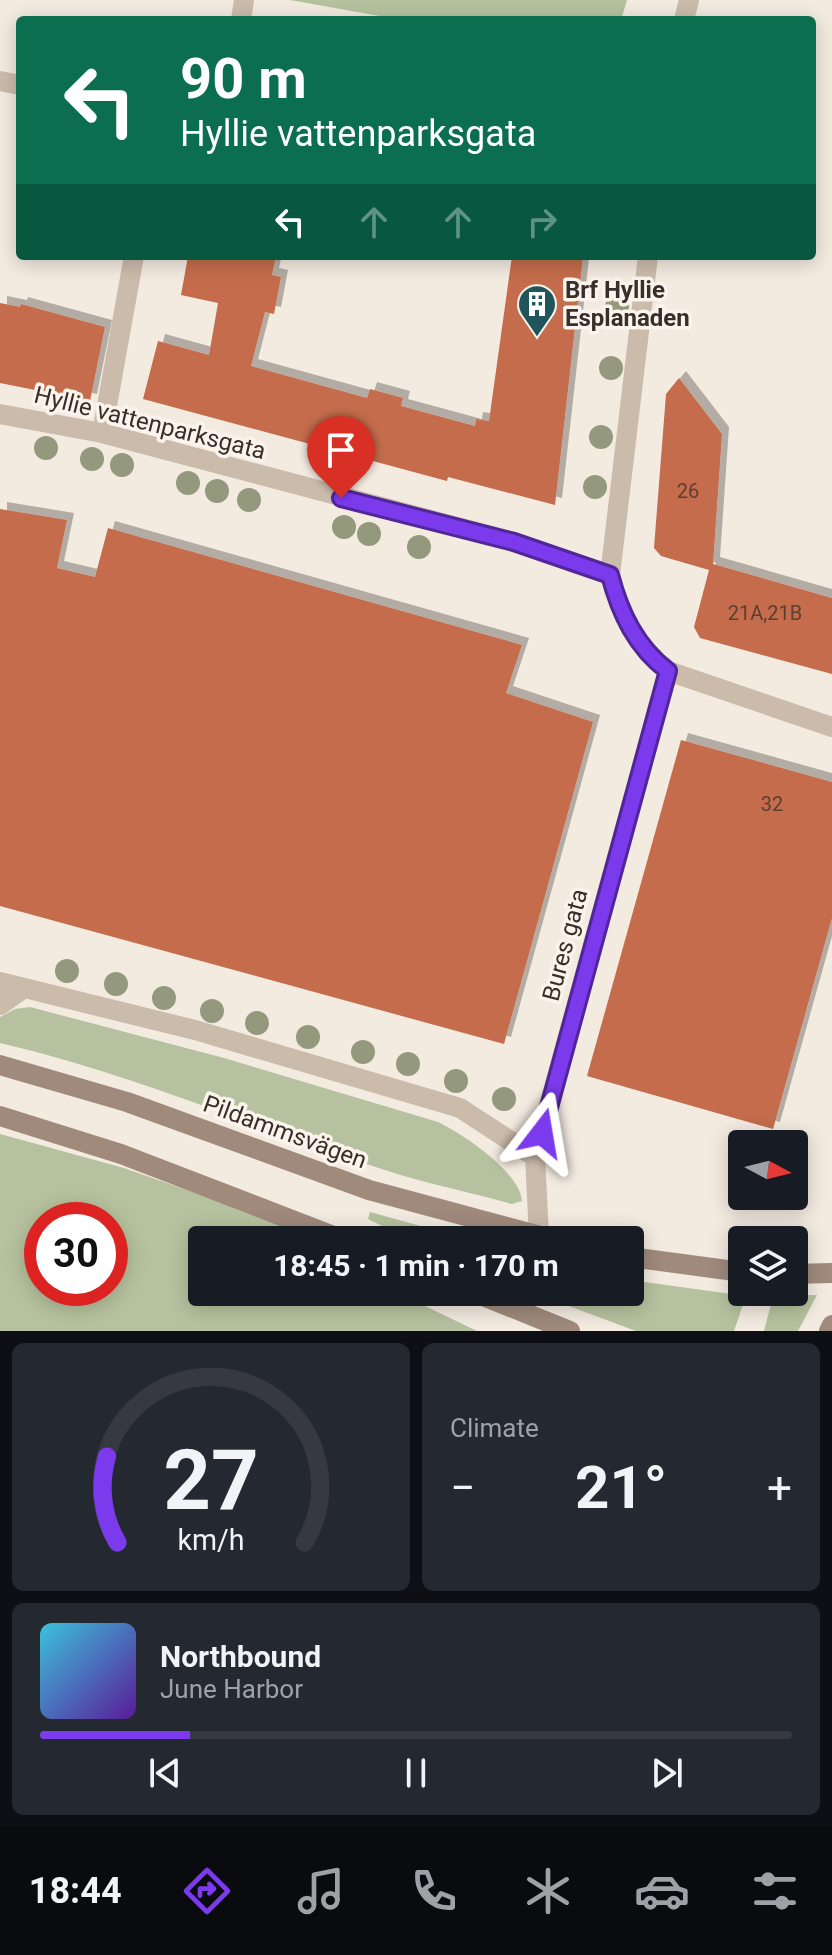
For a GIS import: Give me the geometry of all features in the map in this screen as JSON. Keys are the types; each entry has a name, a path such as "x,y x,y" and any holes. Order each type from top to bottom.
{"main road":[{"name":"Pildammsvägen","path":"0,1065 127,1102 369,1190 502,1226"},
{"path":"0,1116 121,1154 308,1226"},
{"path":"644,1259 728,1270"},
{"path":"808,1274 832,1273"},
{"path":"508,1306 570,1331"},
{"path":"829,1331 832,1325"}],"street":[{"path":"102,433 133,260"},
{"path":"648,260 610,575 626,623 656,661 668,671 832,727"},
{"name":"Hyllie vattenparksgata","path":"0,414 102,433 514,542 610,575"},
{"name":"Bures gata","path":"545,1226 535,1157 668,671"},
{"path":"0,982 195,1030 460,1108 535,1157"},
{"path":"0,1005 24,988"}],"green space":[{"path":"290,0 627,0 622,16 380,16"},
{"path":"30,1007 224,1058 438,1122 461,1135 501,1166 512,1178 522,1201 512,1204 394,1173 100,1070 0,1043 0,1017 15,1009"},
{"path":"0,1134 124,1168 290,1226 188,1226 188,1306 425,1306 477,1331 0,1331"},
{"path":"370,1212 420,1226 382,1226 368,1219"},
{"path":"644,1282 728,1294 728,1306 743,1306 734,1331 636,1331 569,1306 644,1306"},
{"path":"808,1295 817,1295 798,1331 764,1331 770,1306 808,1306"}],"building":[{"path":"187,260 275,260 272,275 281,277 274,314 265,312 251,366 367,398 370,389 403,398 401,406 475,426 476,419 489,421 511,260 583,260 555,505 448,477 447,481 143,399 158,341 209,355 218,303 181,295"},
{"path":"0,303 20,307 21,304 105,327 90,401 0,383"},
{"path":"679,378 722,434 713,564 832,598 832,674 700,638 694,627 709,570 661,556 654,548 666,394"},
{"path":"0,509 67,520 57,568 95,577 108,528 522,645 506,693 593,722 504,1044 0,906"},
{"path":"681,740 832,782 832,918 773,1129 587,1076"}],"place":[{"name":"Brf Hyllie Esplanaden","path":"537,338"}],"route":[{"path":"341,498 514,542 610,575 626,623 656,661 668,671 654,713 542,1133"}]}
